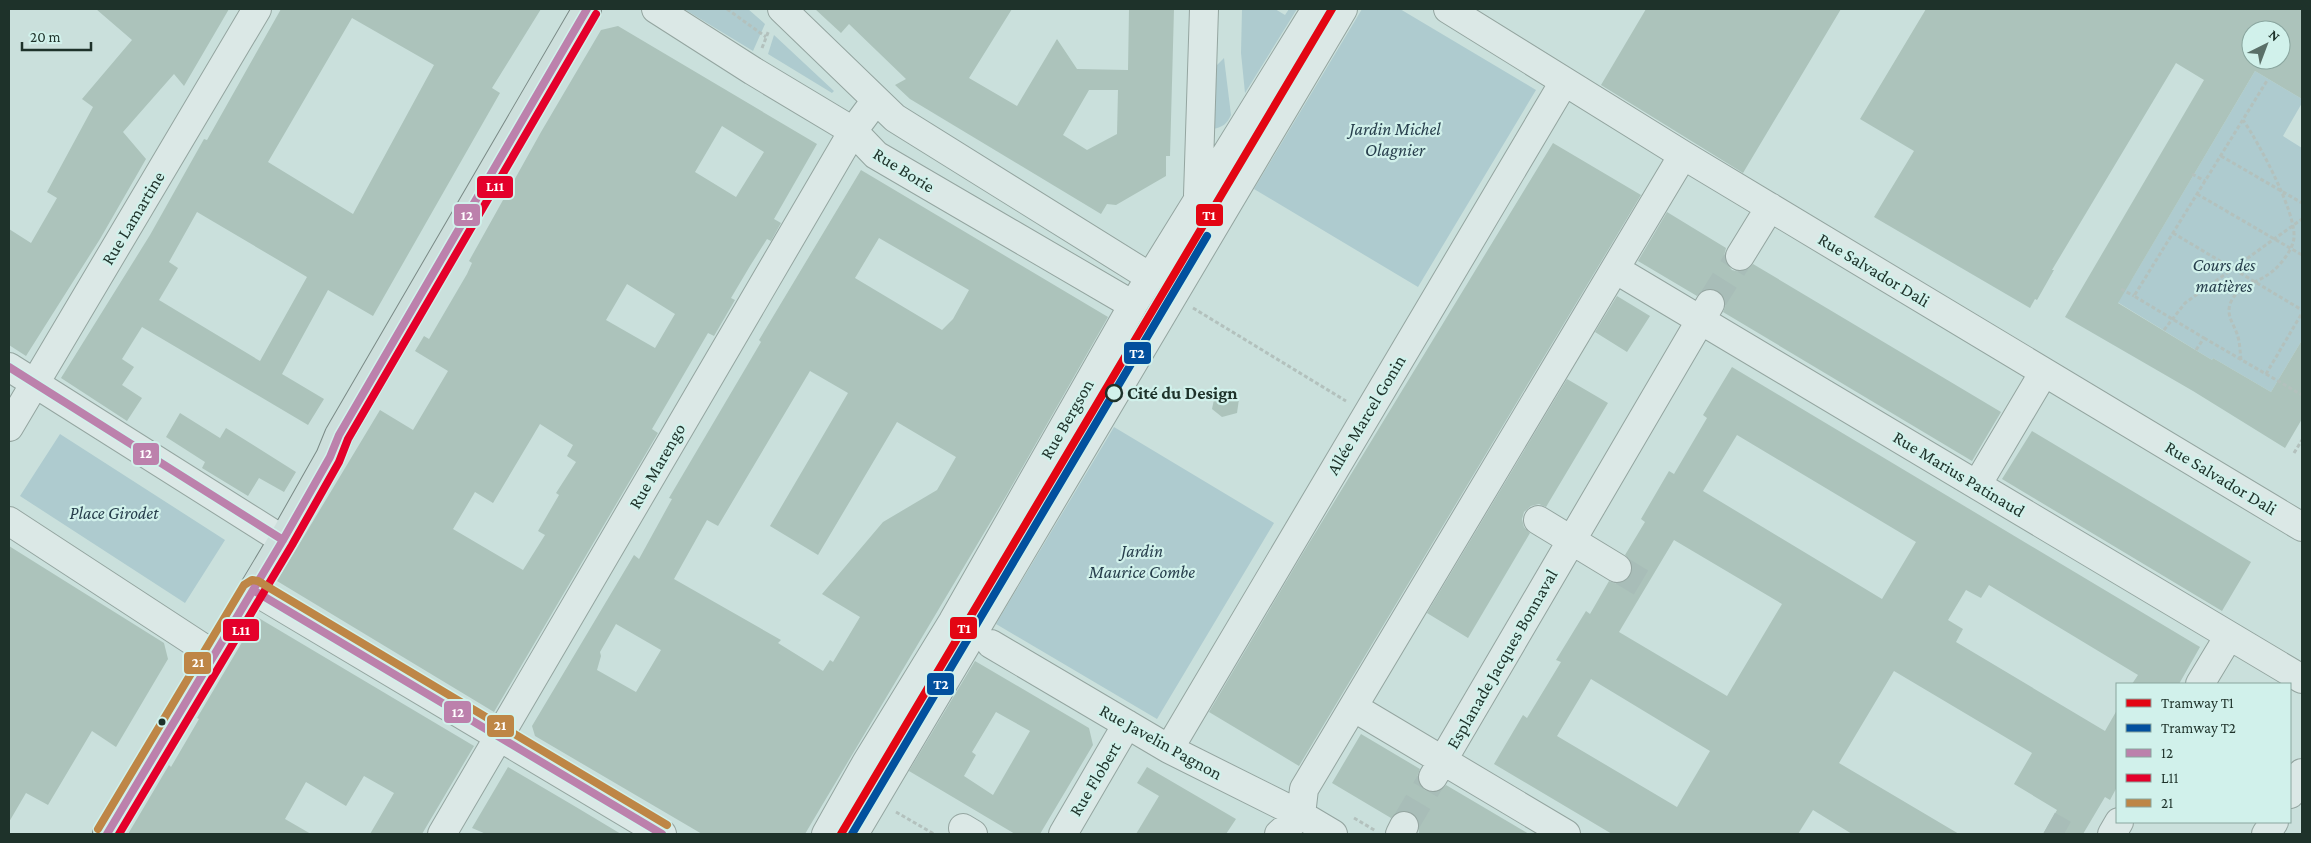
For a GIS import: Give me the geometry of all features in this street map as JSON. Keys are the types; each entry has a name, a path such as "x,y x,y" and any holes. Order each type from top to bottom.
{"main road":[{"path":"107,834 283,540 330,457 338,435 587,9"}],"street":[{"name":"Rue Lamartine","path":"9,427 257,9"},
{"name":"Rue Borie","path":"656,9 752,71 853,131 876,155 1133,306"},
{"path":"1198,197 1204,9"},
{"name":"Rue Bergson","path":"826,834 866,763 953,621 1150,277 1316,9"},
{"path":"854,834 1343,9"},
{"name":"Rue Salvador Dali","path":"1448,9 1684,155 2302,527"},
{"path":"783,10 895,118 1150,277"},
{"name":"Allée Marcel Gonin","path":"1169,749 1564,82"},
{"name":"Rue Marengo","path":"442,834 853,131 876,100"},
{"path":"1279,834 1301,815 1304,789 1353,707 1490,492 1615,269 1684,155"},
{"path":"1740,256 1770,207"},
{"path":"1066,266 1085,237"},
{"name":"Rue Marius Patinaud","path":"1615,269 1705,312 1977,485 2302,679"},
{"name":"Esplanade Jacques Bonnaval","path":"1438,769 1705,312"},
{"path":"9,367 283,540"},
{"path":"1977,485 2044,372"},
{"path":"1538,520 1617,568"},
{"path":"9,521 214,655"},
{"path":"253,590 662,834"},
{"path":"2201,683 2229,636"},
{"name":"Rue Javelin Pagnon","path":"992,644 1169,749 1301,815 1333,834"},
{"path":"1353,707 1438,769 1566,834"},
{"name":"Rue Flobert","path":"1063,834 1127,724"},
{"path":"2291,792 2302,773"},
{"path":"2112,834 2118,823"},
{"path":"2266,834 2273,823"}],"path":[{"path":"726,9 766,37"},
{"path":"752,71 769,28 783,10"},
{"path":"2134,296 2268,79"},
{"path":"2241,360 2238,336 2229,317 2229,306 2234,295 2244,287 2257,282 2275,270 2291,248 2294,238 2280,190 2269,164 2243,120"},
{"path":"2221,156 2302,203"},
{"path":"2192,174 2205,181"},
{"path":"2197,194 2302,255"},
{"path":"2164,330 2171,318 2184,303 2302,219"},
{"path":"2173,233 2257,282 2302,311 2266,374"},
{"path":"2121,289 2302,395"},
{"path":"1173,296 1367,414"},
{"path":"2196,350 2204,338"},
{"path":"2294,453 2302,440"},
{"path":"889,808 934,834"}],"green space":[{"path":"684,9 748,9 765,24 753,51"},
{"path":"1242,9 1275,9 1285,15 1289,9 1297,9 1245,93 1241,53"},
{"name":"Jardin Michel Olagnier","path":"1362,9 1400,9 1536,90 1418,287 1254,189"},
{"path":"774,35 834,91 832,93 768,54"},
{"path":"1224,58 1231,115 1224,125 1213,129 1217,65"},
{"name":"Cours des matières","path":"2255,71 2302,99 2302,103 2283,136 2302,148 2302,340 2271,392 2213,358 2212,360 2114,300 2132,279"},
{"name":"Jardin Maurice Combe","path":"1114,427 1274,523 1157,719 996,624"},
{"name":"Place Girodet","path":"60,434 225,540 185,603 20,496"}],"building":[{"path":"96,9 229,9 184,86 174,74 123,132 146,159 100,239 26,356 9,345 9,229 31,243 57,198 47,192 93,107 82,99 132,40"},
{"path":"281,9 541,9 492,88 500,93 373,316 328,290 282,374 324,399 308,425 142,327 122,359 134,367 122,385 142,398 127,421 61,378 150,235 204,139 207,140","holes":["352,18 434,65 353,214 268,162","197,212 307,277 260,361 159,300 178,268 169,262"]},
{"path":"815,9 1012,9 969,78 1017,106 1057,39 1077,69 1128,70 1129,9 1174,9 1170,156 1166,156 1166,176 1116,205 1107,204 1101,214 910,99 895,85 906,79 849,24 841,33","holes":["1089,90 1118,90 1117,134 1087,150 1063,135"]},
{"path":"1646,9 1841,9 1743,173 1601,85"},
{"path":"1926,9 2302,9 2302,99 2255,71 2118,303 2212,360 2213,358 2271,392 2302,340 2302,419 2285,448 2193,391 2065,317 2204,80 2176,63 2052,270 2054,270 2037,300 2035,299 2030,308 1874,217 1914,151 1860,119"},
{"path":"618,26 817,144 774,219 781,223 771,241 767,239 750,266 731,298 735,300 714,336 708,333 652,429 658,433 494,712 277,581 380,410 413,430 448,371 415,351 424,336 429,339 467,274 472,263 469,261 601,30","holes":["722,126 764,152 736,197 695,172","627,284 675,314 655,348 606,320","540,424 573,445 567,456 576,462 556,493 559,495 538,531 545,535 523,570 453,529 475,492 493,503"]},
{"path":"1553,143 1641,195 1299,766 1209,712 1303,553"},
{"path":"861,170 1108,317 1006,496 805,834 702,834 535,736 532,726 634,555 639,559 672,499 669,498 761,342 759,340","holes":["879,238 969,290 953,319 942,330 855,278","810,371 848,393 770,526 818,555 897,422 956,457 937,490 883,522 822,594 860,617 833,662 830,660 823,671 778,643 781,640 674,579 707,520 718,526","616,624 661,650 636,692 597,670 601,656 600,652"]},
{"path":"1667,212 1726,248 1724,256 1726,263 1732,270 1740,272 1747,270 1753,264 2001,412 1972,461 1723,312 1726,304 1723,296 1718,291 1710,288 1702,291 1697,296 1638,261"},
{"path":"1617,296 1650,316 1627,352 1595,332"},
{"path":"1732,367 2200,647 2180,683 2133,683 2138,675 1989,585 1981,598 1966,590 1948,620 1963,629 1956,642 2105,731 2116,712 2116,789 2110,800 2105,797 2083,834 2043,834 2057,810 2014,784 2032,753 1894,671 1839,763 1959,834 1852,834 1813,810 1798,834 1612,834 1494,764 1523,715 1527,718 1561,662 1556,660 1586,611 1590,614 1609,581 1617,584 1625,581 1630,576 1633,568 1630,560 1625,555 1645,522 1641,519 1669,471 1674,474 1707,418 1703,415","holes":["1737,435 1916,542 1882,599 1703,491","1674,540 1782,604 1727,696 1619,632","1591,679 1710,751 1677,807 1557,736"]},
{"path":"1567,379 1608,403 1546,507 1539,504 1531,506 1524,512 1522,519 1524,527 1530,533 1468,638 1427,613"},
{"path":"1228,390 1239,399 1237,413 1222,417 1212,409 1215,395"},
{"path":"180,413 220,438 226,428 296,472 284,492 259,478 248,496 202,468 205,462 166,437"},
{"path":"2032,431 2251,562 2222,611 2002,479"},
{"path":"9,546 164,643 168,659 116,747 92,731 48,805 26,793 9,822"},
{"path":"257,617 474,746 422,834 370,834 394,793 364,776 346,806 306,782 285,819 311,834 128,834 169,765 171,767 199,719 197,718"},
{"path":"975,661 1089,728 1093,745 1040,834 1015,834 909,771","holes":["996,712 1030,731 993,795 964,776 976,755 972,752"]},
{"path":"1361,734 1420,769 1417,777 1420,785 1425,790 1433,793 1441,790 1446,785 1529,834 1419,834 1417,818 1411,812 1403,810 1391,818 1332,783"},
{"path":"508,767 621,834 486,834 472,828"},
{"path":"1147,767 1236,819 1226,834 1136,834 1159,796 1137,783"}],"tunnel":[{"path":"1710,304 1740,256"},
{"path":"1617,568 1647,586"},
{"path":"1404,826 1433,777"},
{"path":"2048,825 2064,834"}],"tram line":[{"name":"T1","path":"841,834 1332,9"},
{"name":"T2","path":"852,834 1207,236"}],"transit line":[{"name":"12","path":"107,834 283,540 330,457 339,435 587,9"},
{"name":"L11","path":"119,834 292,545 339,462 348,439 596,14"},
{"name":"12","path":"9,367 283,540"},
{"name":"21","path":"98,829 244,585 252,580 258,581 667,825"},
{"name":"12","path":"253,590 662,834"}],"place":[{"name":"Cité du Design","path":"1114,393"}]}
